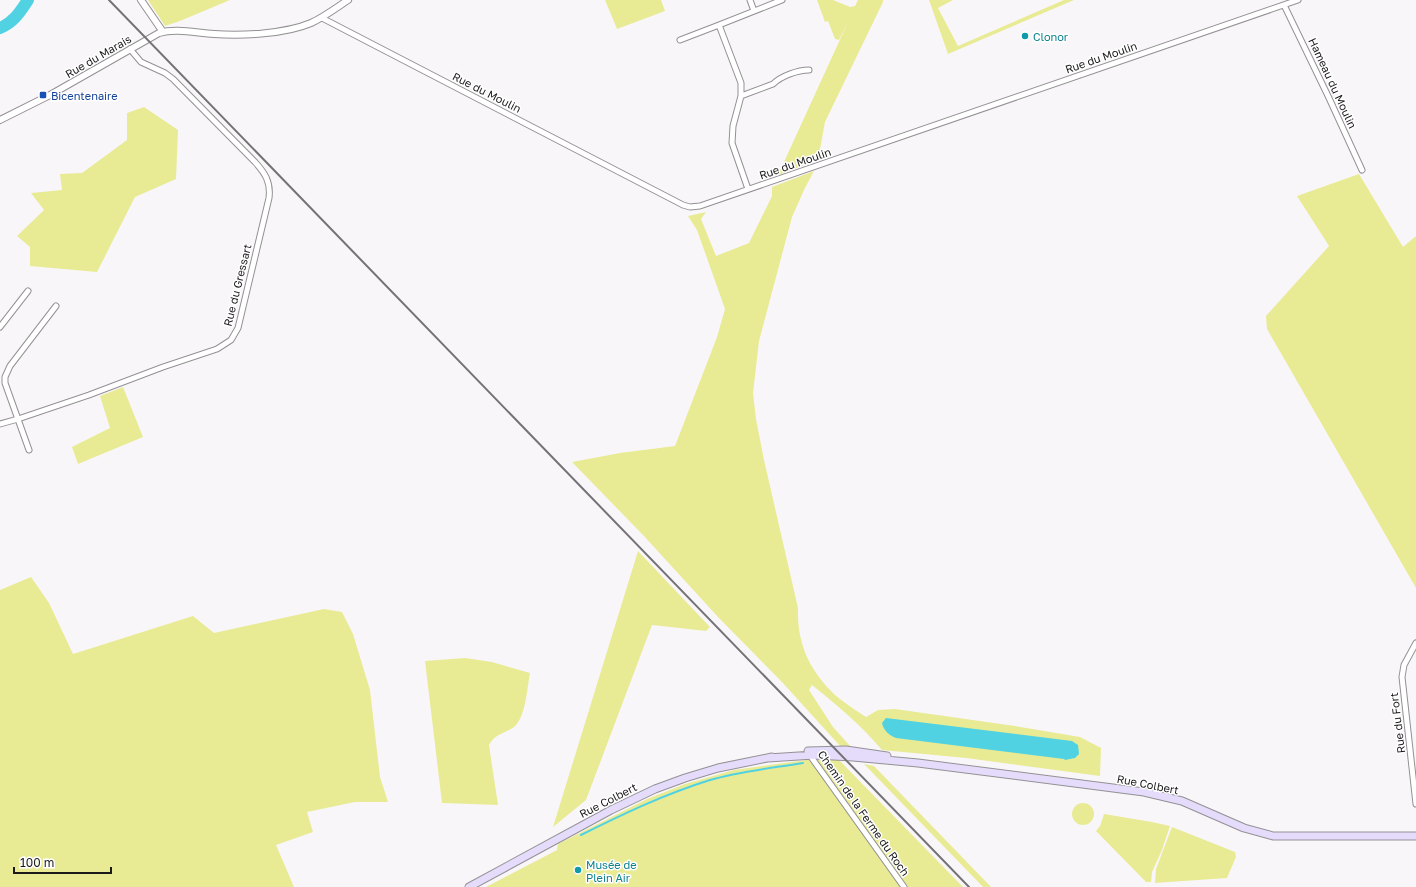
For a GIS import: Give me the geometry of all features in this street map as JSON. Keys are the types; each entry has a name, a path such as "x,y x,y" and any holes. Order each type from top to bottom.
{"main road":[{"name":"Rue Colbert","path":"469,887 611,810 655,789 718,768 768,758 809,753 918,763 1158,795 1182,801 1244,828 1273,836 1416,836"}],"street":[{"path":"141,0 163,32 173,31 223,35 257,34 300,27 322,18 348,0"},
{"path":"750,0 754,11"},
{"path":"680,40 782,0"},
{"name":"Rue du Moulin","path":"322,18 686,207 693,207 700,206 1298,0"},
{"name":"Hameau du Moulin","path":"1284,5 1330,98 1362,170"},
{"path":"719,25 740,80 741,96 733,126 732,143 748,189"},
{"name":"Rue du Marais","path":"0,120 50,95 153,35 163,32"},
{"name":"Rue du Gressart","path":"0,424 89,395 163,367 217,350 231,340 238,328 269,198 270,191 268,180 264,172 255,162 173,79 165,73 141,62 130,49"},
{"path":"741,96 772,84 777,80 809,70"},
{"path":"0,327 28,291"},
{"path":"30,450 5,383 6,373 56,306"},
{"name":"Rue du Fort","path":"1416,643 1404,665 1402,680 1416,804"},
{"name":"Chemin de la Ferme du Roch","path":"809,753 904,887"}],"green space":[{"path":"148,0 230,0 165,26"},
{"path":"605,0 661,0 665,11 617,29"},
{"path":"817,0 833,0 850,7 855,6 858,0 883,0 883,2 825,122 818,160 778,175 848,22 839,40 835,39 828,21 825,22"},
{"path":"929,0 953,0 938,8 958,46 1064,0 1074,0 948,54"},
{"path":"144,107 178,130 176,179 135,197 97,272 30,266 30,247 17,236 44,210 31,193 62,190 60,174 82,173 127,140 127,113"},
{"path":"814,171 792,217 759,341 753,393 756,419 764,460 798,608 798,620 802,643 810,663 831,691 843,702 866,717 878,710 895,709 1080,737 1101,748 1100,776 966,758 882,750 840,708 812,685 809,690 833,727 851,747 841,747 781,681 718,617 643,535 572,462 620,453 675,446 717,337 725,309 697,230 688,216 706,212 701,219 716,256 749,243 772,196 772,187"},
{"path":"1359,174 1403,247 1416,236 1416,588 1267,329 1266,316 1329,246 1297,196"},
{"path":"123,387 143,437 78,464 72,447 110,428 100,396"},
{"path":"638,551 710,627 706,631 652,625 586,800 553,827"},
{"path":"31,577 49,603 73,654 193,616 214,633 324,609 342,612 353,634 370,690 380,777 388,802 355,802 307,812 313,832 276,845 294,887 0,887 0,590"},
{"path":"465,658 492,662 530,673 524,709 518,722 514,727 494,738 489,745 498,805 442,803 425,661"},
{"path":"806,760 839,760 963,887 486,887 557,850 558,844 647,799 685,784 734,770"},
{"path":"864,764 874,766 991,887 983,887"},
{"path":"1083,803 1091,806 1094,814 1091,822 1083,825 1075,822 1072,814 1075,806"},
{"path":"1104,814 1170,826 1162,850 1152,872 1151,882 1146,882 1096,831 1100,826"},
{"path":"1172,827 1235,852 1236,857 1227,878 1155,883 1156,869"}],"water":[{"path":"886,718 1072,741 1078,745 1079,754 1075,758 1065,760 896,738 889,734 884,728 882,723"}],"waterway":[{"path":"0,28 13,20 28,0"},
{"path":"581,835 644,805 710,780 745,772 803,763"}],"railway":[{"path":"109,0 969,887"}],"place":[{"name":"Clonor","path":"1025,36"},
{"name":"Bicentenaire","path":"43,95"},
{"name":"Musée de Plein Air","path":"578,870"}]}
